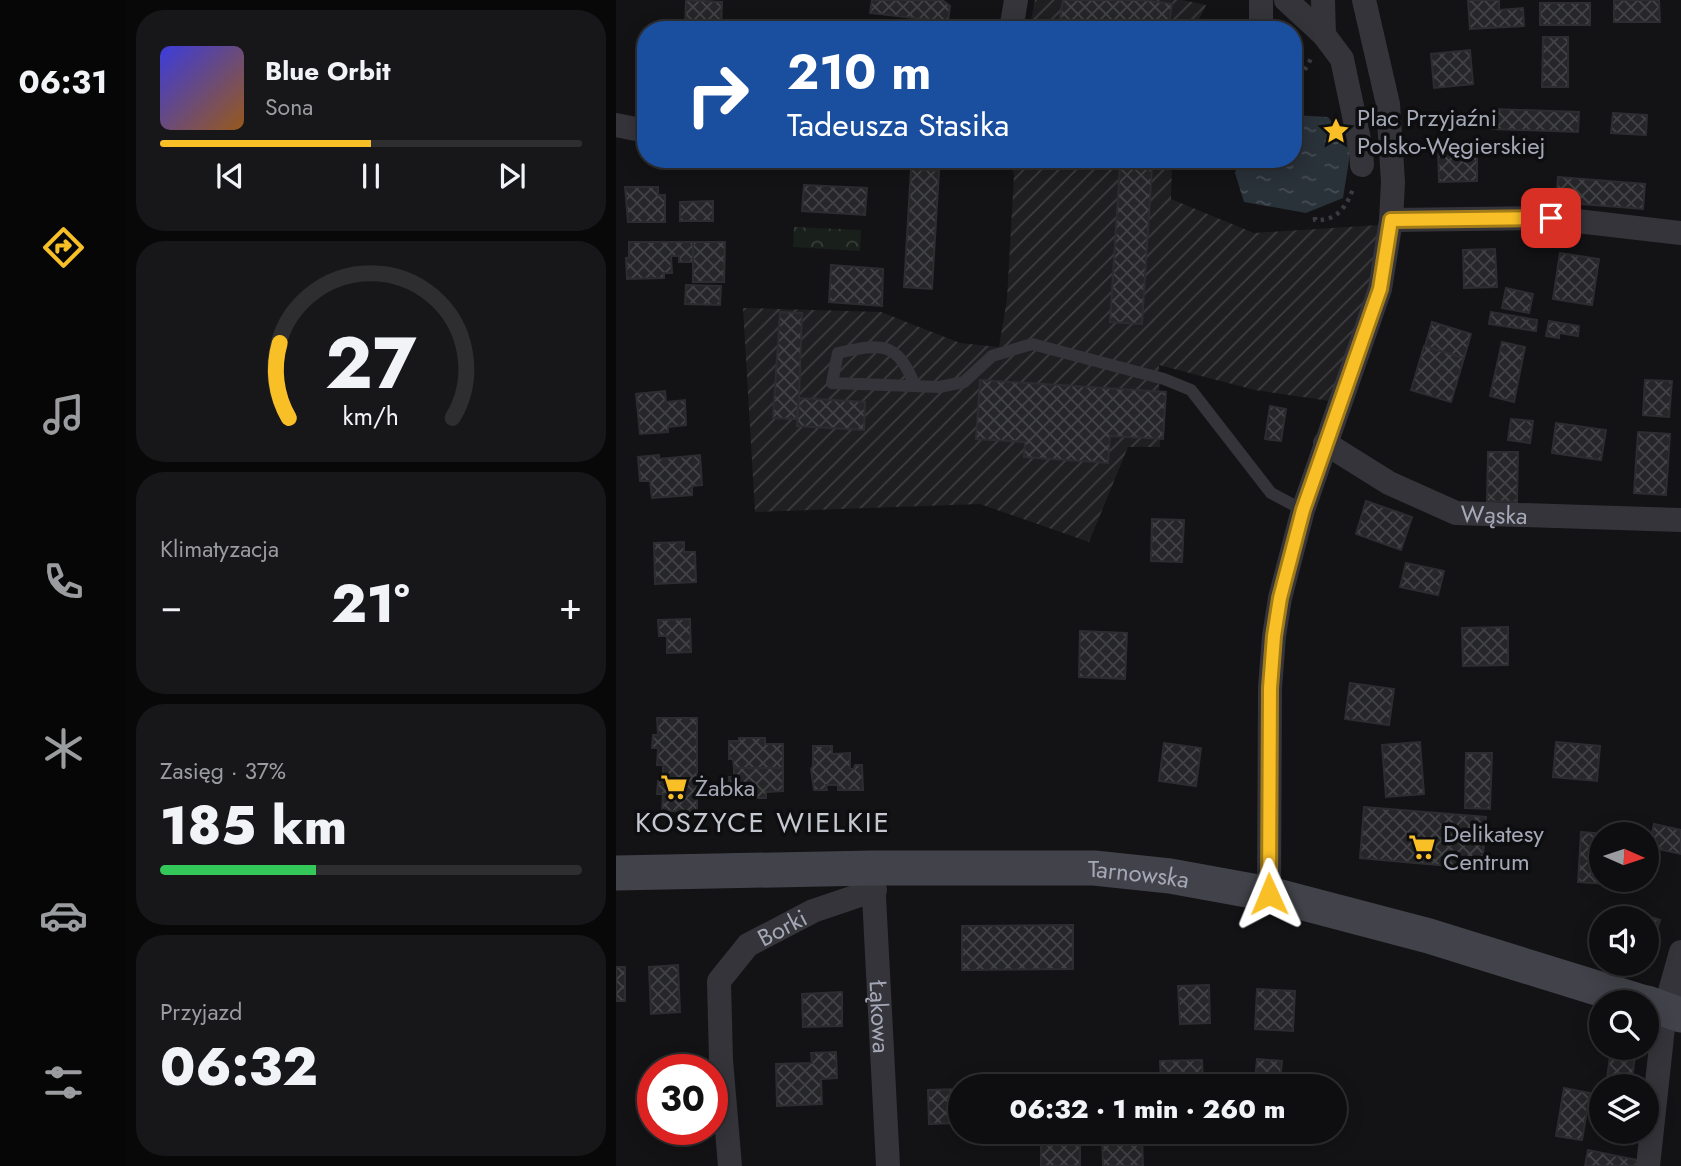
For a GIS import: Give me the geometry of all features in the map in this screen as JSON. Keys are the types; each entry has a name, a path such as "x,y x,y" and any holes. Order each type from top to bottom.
{"street":[{"path":"1012,21 1016,0"},
{"path":"1261,0 1261,21"},
{"path":"1286,0 1324,34 1342,59 1362,165"},
{"path":"1323,0 1324,34"},
{"path":"1269,894 1270,688 1274,636 1287,566 1303,510 1380,289 1391,220 1393,182 1388,104 1364,0"},
{"path":"616,125 637,129"},
{"path":"1391,220 1551,218 1681,233"},
{"name":"Wąska","path":"1325,443 1389,483 1456,513 1681,520"},
{"name":"Tarnowska","path":"616,873 873,879 1094,869 1170,876 1269,894 1429,936 1660,1008"},
{"name":"Borki","path":"730,1166 720,1060 719,982 748,945 873,879"},
{"name":"Łąkowa","path":"873,879 888,1166"},
{"path":"1648,1166 1660,1008 1681,952"}],"lane":[{"path":"915,386 906,365 896,353 872,345 838,352 832,383 939,387 964,382 992,356 1032,344 1164,379 1191,390 1271,494 1303,510"}],"path":[{"path":"1302,74 1324,34"},
{"path":"1315,217 1315,220 1327,220 1348,205 1362,165"}],"shaded area":[{"path":"1035,0 1182,0 1206,5 1198,21 1031,21"},
{"path":"1012,168 1172,168 1171,199 1254,233 1379,225 1367,294 1330,401 1255,390 1159,365 1160,447 1128,447 1089,542 980,504 755,512 743,308 881,312 960,343 999,347 1007,299"}],"green space":[{"path":"794,227 861,230 860,251 793,247"}],"water":[{"path":"1302,116 1328,117 1351,148 1343,198 1306,213 1244,202 1235,173 1236,168 1302,168"}],"building":[{"path":"686,0 722,2 721,21 685,21"},
{"path":"872,0 942,0 950,6 948,21 870,13"},
{"path":"1063,0 1144,0 1172,4 1169,21 1060,21"},
{"path":"1468,0 1499,0 1499,10 1523,8 1524,26 1470,29"},
{"path":"1614,0 1659,0 1660,22 1614,22"},
{"path":"1540,3 1590,3 1590,25 1540,25"},
{"path":"1543,37 1568,37 1568,87 1542,87"},
{"path":"1470,50 1473,84 1434,88 1431,54"},
{"path":"1493,109 1579,112 1578,132 1492,129"},
{"path":"1613,113 1647,115 1646,135 1611,133"},
{"path":"1477,148 1477,181 1439,182 1438,149"},
{"path":"1120,168 1152,168 1142,324 1110,322"},
{"path":"911,169 939,171 932,289 904,287"},
{"path":"1558,177 1645,184 1643,209 1556,202"},
{"path":"804,185 867,188 865,215 802,211"},
{"path":"625,187 658,187 658,195 665,195 665,222 628,222"},
{"path":"713,201 713,221 680,221 680,202"},
{"path":"629,242 693,242 693,262 679,262 679,256 671,256 672,273 664,273 664,278 627,279 626,258 629,258"},
{"path":"693,242 725,242 724,282 693,282"},
{"path":"1495,249 1497,287 1464,288 1463,250"},
{"path":"1560,253 1599,259 1592,305 1553,299"},
{"path":"831,265 883,269 882,306 829,302"},
{"path":"686,285 721,286 720,305 685,304"},
{"path":"1506,288 1533,294 1529,313 1502,308"},
{"path":"780,312 802,313 796,419 773,418"},
{"path":"1491,312 1537,320 1536,331 1489,324"},
{"path":"1549,321 1579,326 1578,336 1559,333 1559,338 1546,336"},
{"path":"1432,322 1471,334 1464,358 1425,346"},
{"path":"1502,342 1525,347 1514,402 1490,396"},
{"path":"1424,346 1464,358 1451,402 1411,390"},
{"path":"980,380 1166,392 1163,439 1110,436 1108,463 1024,457 1025,442 976,439"},
{"path":"1645,380 1672,381 1669,417 1643,415"},
{"path":"665,391 666,402 685,400 686,425 668,427 668,432 640,434 636,394"},
{"path":"799,398 865,402 864,430 797,426"},
{"path":"1270,406 1286,409 1281,441 1265,439"},
{"path":"1511,419 1533,421 1530,443 1508,440"},
{"path":"1556,423 1606,430 1601,460 1552,453"},
{"path":"1638,432 1670,434 1666,495 1634,493"},
{"path":"1488,452 1518,452 1517,502 1487,501"},
{"path":"659,455 659,459 700,455 702,485 692,486 692,495 652,498 650,481 640,481 638,457"},
{"path":"1366,501 1412,517 1401,550 1356,534"},
{"path":"1152,519 1184,520 1182,562 1151,561"},
{"path":"684,542 684,552 695,552 696,582 655,584 654,543"},
{"path":"1406,563 1444,571 1438,595 1400,587"},
{"path":"690,619 691,652 667,653 667,636 659,636 658,620"},
{"path":"1508,627 1508,665 1463,666 1462,628"},
{"path":"1080,631 1127,633 1125,679 1079,677"},
{"path":"1350,683 1394,689 1389,725 1345,719"},
{"path":"657,718 697,718 697,811 662,811 663,794 657,794 658,781 663,781 663,765 657,765 658,748 652,748 653,735 658,735"},
{"path":"739,738 765,738 765,744 783,744 783,768 734,768 733,759 729,759 729,741 739,741"},
{"path":"1420,742 1424,794 1386,797 1382,745"},
{"path":"1556,742 1600,746 1597,781 1553,777"},
{"path":"1164,743 1201,748 1196,786 1159,781"},
{"path":"813,746 832,746 832,754 850,753 850,769 854,769 855,765 862,765 863,790 838,790 838,785 826,785 827,790 814,790 811,769"},
{"path":"1466,753 1492,753 1490,809 1465,808"},
{"path":"734,768 783,768 783,791 766,792 766,798 739,798 739,795 730,795 729,777 734,777"},
{"name":"Delikatesy Centrum","path":"1364,807 1486,817 1482,869 1360,858"},
{"path":"1659,825 1681,830 1681,854 1659,849"},
{"path":"1581,832 1589,833 1589,883 1578,882"},
{"path":"1073,925 1073,969 962,970 962,926"},
{"path":"678,965 680,1012 651,1014 649,967"},
{"path":"616,967 625,967 625,1001 616,1001"},
{"path":"1209,985 1210,1023 1180,1024 1178,986"},
{"path":"1257,989 1295,991 1293,1031 1255,1029"},
{"path":"842,992 842,1026 803,1027 802,994"},
{"path":"836,1052 837,1078 821,1079 822,1104 777,1106 776,1064 812,1063 811,1053"},
{"path":"1257,1059 1282,1061 1281,1074 1256,1074"},
{"path":"1202,1060 1203,1074 1161,1074 1160,1061"},
{"path":"1609,1060 1634,1060 1633,1074 1608,1074"},
{"path":"1564,1088 1589,1093 1582,1140 1556,1136"},
{"path":"948,1089 948,1123 929,1124 928,1090"},
{"path":"1041,1144 1080,1144 1080,1166 1041,1166"},
{"path":"1102,1144 1142,1144 1143,1166 1103,1166"},
{"path":"1588,1150 1637,1160 1636,1166 1585,1166"}],"place":[{"name":"Plac Przyjaźni Polsko-Węgierskiej","path":"1336,131"},
{"name":"Żabka","path":"674,787"},
{"name":"Delikatesy Centrum","path":"1422,847"}],"district":[{"name":"KOSZYCE WIELKIE","path":"763,822"}],"route":[{"path":"1269,894 1270,688 1280,598 1303,510 1380,289 1391,220 1551,218"}]}
